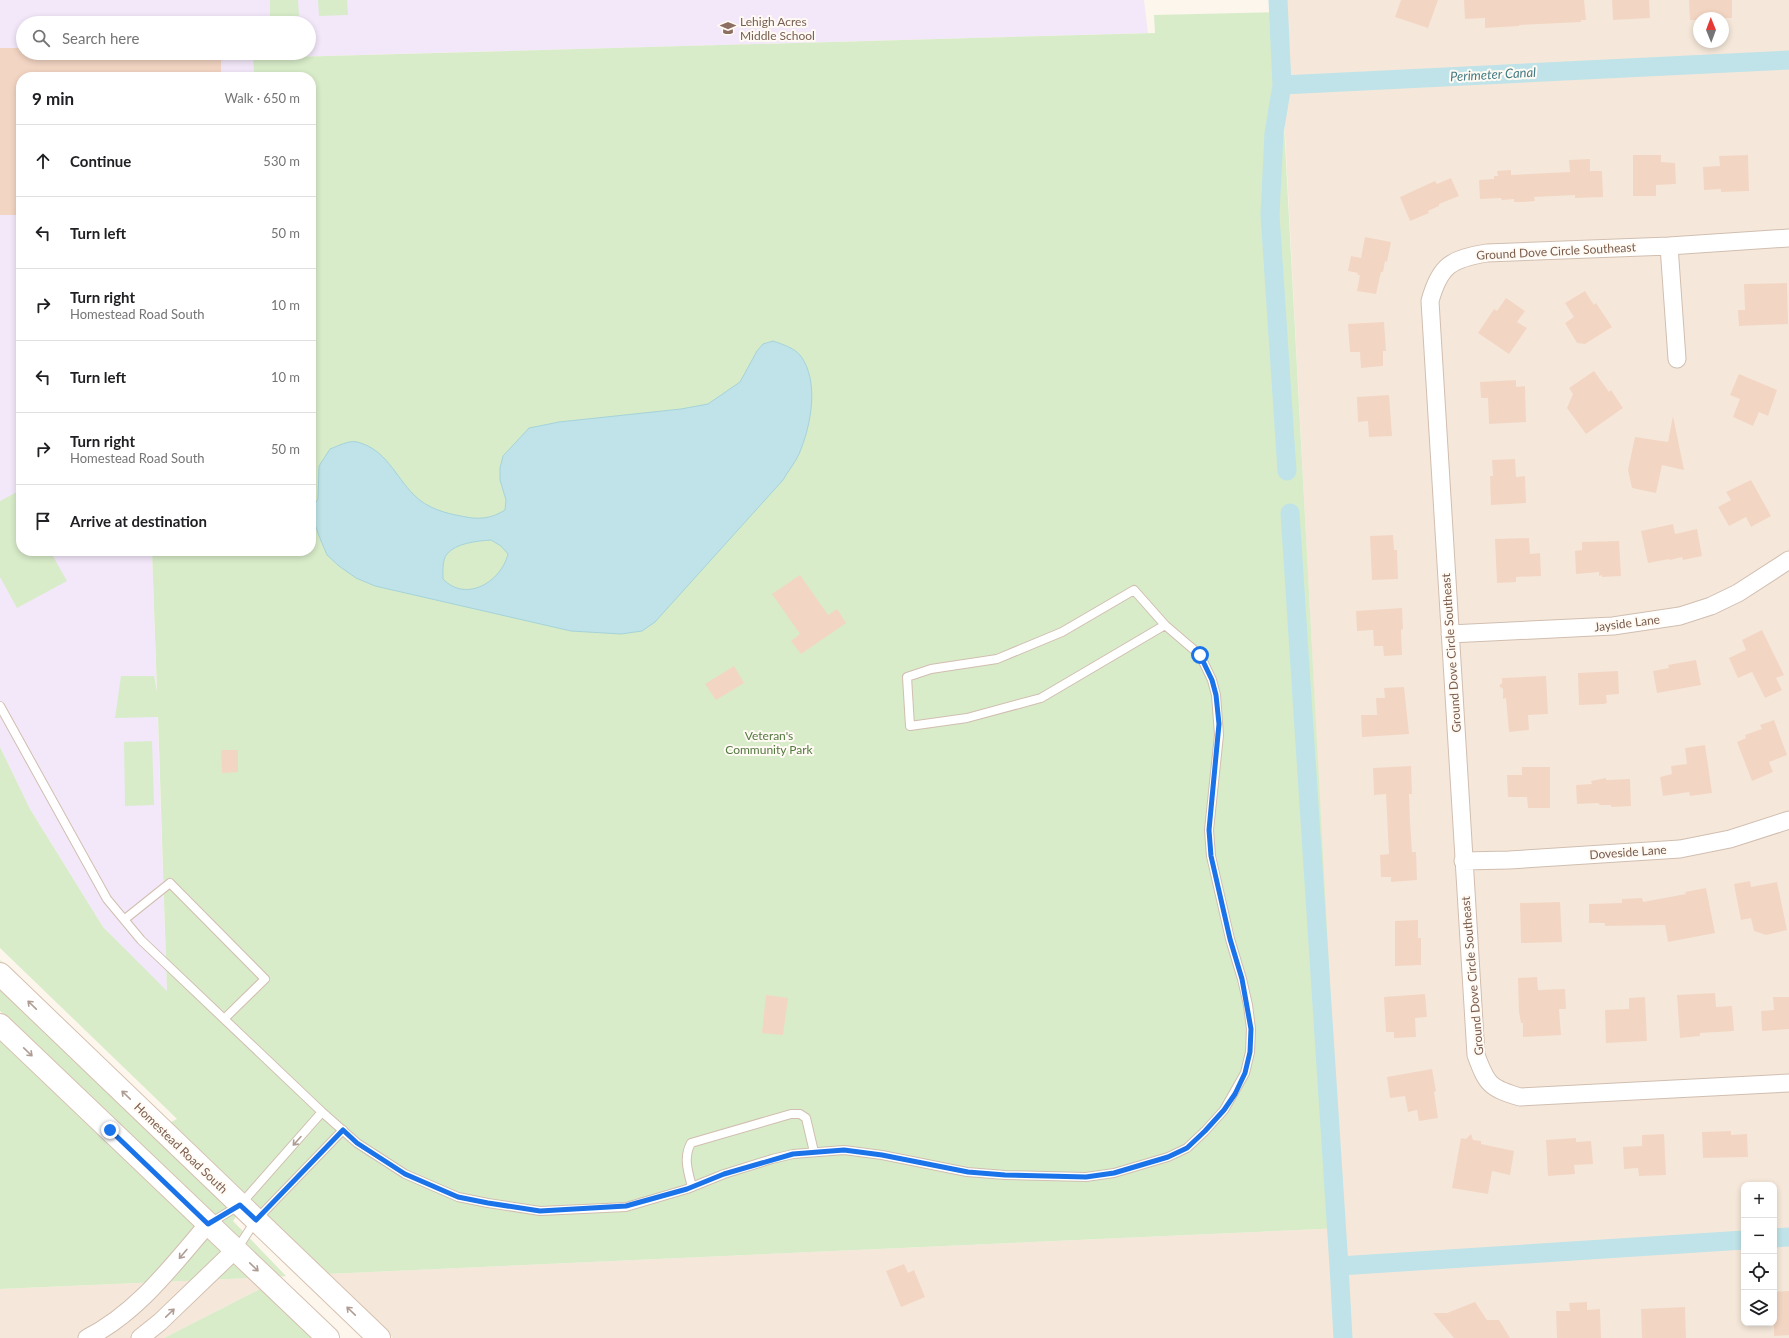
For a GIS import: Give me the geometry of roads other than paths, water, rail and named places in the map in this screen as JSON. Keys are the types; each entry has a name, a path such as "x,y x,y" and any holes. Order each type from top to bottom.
{"main road":[{"name":"Homestead Road South","path":"0,974 379,1338"},
{"path":"0,1025 328,1338"}],"street":[{"name":"Ground Dove Circle Southeast","path":"1789,238 1669,246 1487,253 1465,257 1448,265 1435,281 1430,302 1476,1055 1484,1076 1498,1090 1520,1097 1789,1083"},
{"path":"1669,246 1677,359"},
{"name":"Jayside Lane","path":"1450,634 1613,626 1680,616 1710,606 1738,593 1789,560"},
{"name":"Doveside Lane","path":"1463,861 1509,860 1680,849 1730,839 1789,820"},
{"path":"86,1338 130,1308 162,1278 208,1224"},
{"path":"140,1338 160,1322 236,1249"}],"lane":[{"path":"0,706 107,899 141,940 322,1112 357,1143 405,1174 458,1197 540,1211 626,1206 692,1187 724,1174 772,1159 793,1154 844,1150 882,1155 968,1172 1005,1175 1086,1177 1114,1173 1168,1157 1187,1148 1224,1110 1245,1073 1250,1052 1251,1029 1242,979 1230,939 1211,856 1209,830 1219,735 1216,695 1212,680 1200,655 1165,625 1134,590 1062,632 997,659 931,669 907,677 910,726 967,718 1041,698 1165,625"},
{"path":"125,919 170,883 266,979 224,1019"},
{"path":"208,1224 240,1205 322,1112"},
{"path":"692,1187 686,1164 687,1152 691,1143 791,1114 800,1114 806,1118 814,1152"},
{"path":"236,1249 256,1220 343,1130"}],"water":[{"path":"773,341 795,350 800,355 806,366 812,390 812,404 807,430 799,454 783,480 655,622 642,631 621,634 571,631 375,586 356,578 327,555 316,527 316,502 318,499 319,466 330,449 351,442 357,442 367,446 383,457 407,488 424,503 436,509 455,515 473,518 489,517 505,510 506,500 500,480 500,468 503,456 529,428 559,422 681,409 708,404 740,382 757,351 763,344","holes":["491,540 501,546 508,554 498,573 482,586 472,589 462,589 452,586 443,579 445,557 451,550 461,545"]}],"waterway":[{"name":"Perimeter Canal","path":"1278,0 1282,85 1789,60"},
{"path":"1282,85 1274,133 1270,215 1287,471"},
{"path":"1290,513 1339,1266"},
{"path":"1777,1238 1789,1237"},
{"path":"1343,1338 1339,1266 1741,1240"}],"place":[{"name":"Lehigh Acres Middle School","path":"728,28"}],"park label":[{"name":"Veteran's Community Park","path":"769,742"}]}
